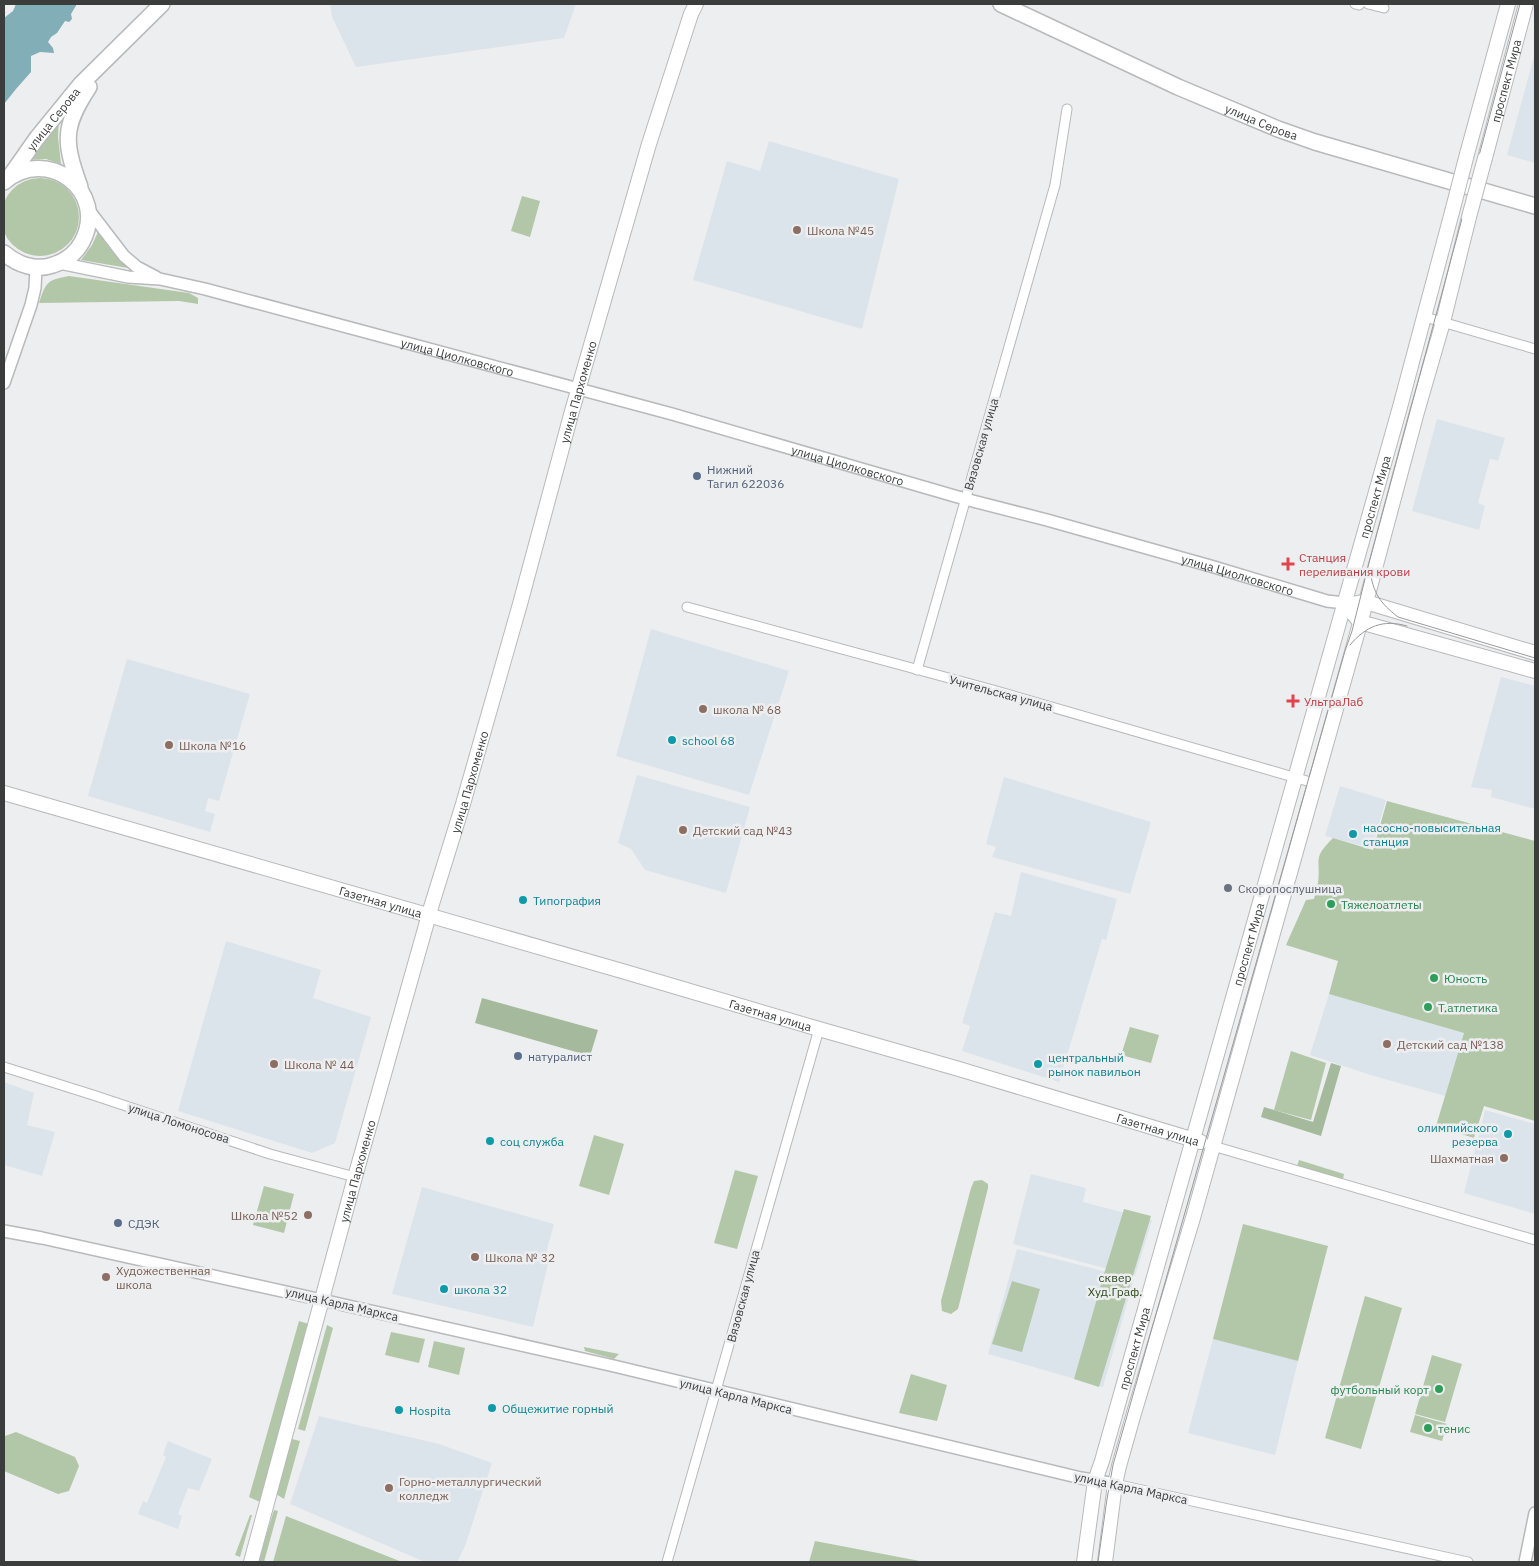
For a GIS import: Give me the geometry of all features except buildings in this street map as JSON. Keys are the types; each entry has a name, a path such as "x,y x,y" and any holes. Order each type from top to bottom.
{"main road":[{"name":"улица Серова","path":"7,179 36,138 81,84 162,4"},
{"name":"улица Пархоменко","path":"250,1562 354,1178 523,595 572,411 649,144 691,14 696,4"},
{"name":"улица Серова","path":"1001,4 1178,87 1278,130 1535,206"},
{"name":"проспект Мира","path":"1084,1562 1095,1481 1296,778 1425,317 1508,4"},
{"name":"проспект Мира","path":"1105,1562 1115,1484 1134,1413 1193,1218 1366,602 1443,322 1526,4"},
{"name":"улица Серова","path":"88,209 70,159 68,148 69,131 71,117 99,67"},
{"path":"7,179 23,170 36,168 50,169 63,174 74,182 82,193"},
{"path":"7,258 36,268 59,263 79,247 86,235 88,209"},
{"name":"улица Циолковского","path":"1344,603 1366,602 1535,653"},
{"path":"1344,603 1360,622 1535,671"},
{"name":"Газетная улица","path":"4,793 622,971 819,1030 967,1071 1212,1146"}],"street":[{"path":"1355,4 1360,4"},
{"path":"1368,4 1384,8"},
{"name":"Вязовская улица","path":"917,670 1055,185 1060,165 1067,108"},
{"name":"улица Циолковского","path":"88,209 124,256 138,267 160,279"},
{"name":"улица Циолковского","path":"59,263 128,277 160,279 205,289 579,389 965,499 1048,520 1328,601 1344,603"},
{"path":"4,383 31,305 35,288 36,268"},
{"path":"1425,317 1535,349"},
{"name":"Учительская улица","path":"687,607 993,690 1314,783"},
{"name":"Вязовская улица","path":"667,1562 819,1030"},
{"name":"улица Ломоносова","path":"4,1067 110,1100 270,1154 354,1178"},
{"name":"Газетная улица","path":"1212,1146 1535,1240"},
{"name":"улица Карла Маркса","path":"4,1231 322,1300 1095,1481 1468,1562"},
{"path":"1525,1562 1535,1513"}],"shaded area":[{"path":"330,4 576,4 564,38 356,67 332,17"},
{"path":"1535,53 1535,163 1507,155"},
{"name":"Школа №45","path":"769,141 899,179 862,329 693,280 727,161 760,171"},
{"path":"1437,419 1505,438 1498,461 1490,459 1478,503 1485,506 1479,530 1412,511"},
{"name":"школа № 68","path":"651,629 789,671 749,795 616,756"},
{"name":"Школа №16","path":"127,659 250,694 219,801 208,798 205,811 215,814 210,832 88,796"},
{"path":"1501,677 1535,686 1535,809 1491,797 1492,790 1471,787"},
{"name":"Детский сад №43","path":"637,775 750,807 726,893 645,870 631,849 618,843"},
{"path":"1004,777 1151,822 1130,894 992,857 996,847 986,844"},
{"path":"1340,786 1386,800 1372,848 1325,836"},
{"path":"1021,872 1117,899 1106,940 1102,939 1059,1082 962,1051 970,1026 962,1023 995,912 1011,916"},
{"name":"Школа № 44","path":"226,941 321,970 313,998 371,1017 335,1143 312,1153 178,1111"},
{"name":"Детский сад №138","path":"1329,994 1464,1033 1445,1096 1310,1055"},
{"path":"4,1082 34,1093 27,1125 55,1132 42,1176 4,1165"},
{"name":"Шахматная","path":"1485,1110 1535,1124 1535,1214 1464,1193"},
{"path":"1031,1174 1086,1188 1083,1202 1152,1220 1135,1276 1013,1244"},
{"name":"Школа № 32","path":"422,1187 554,1224 547,1249 548,1264 533,1327 392,1294"},
{"path":"1017,1249 1134,1279 1103,1387 988,1354"},
{"path":"1213,1339 1298,1361 1275,1455 1188,1433"},
{"name":"Горно-металлургический колледж","path":"319,1416 439,1444 492,1463 465,1546 457,1562 425,1562 290,1504"},
{"path":"168,1441 212,1459 199,1491 188,1488 178,1514 182,1516 178,1529 138,1514 143,1501 147,1503 166,1457 163,1455"}],"green space":[{"path":"59,118 58,137 61,164 46,159 28,160"},
{"path":"40,178 55,181 68,189 76,202 79,217 76,232 68,245 55,253 40,256 25,253 12,245 4,232 1,217 4,202 12,189 25,181"},
{"path":"522,196 540,201 530,237 511,231"},
{"path":"98,232 128,268 81,260 92,245"},
{"path":"69,276 189,293 198,298 198,304 179,301 39,303 48,283"},
{"name":"Юность","path":"1387,801 1535,841 1535,1121 1484,1106 1474,1138 1436,1126 1464,1033 1329,994 1338,961 1286,945 1306,900 1314,899 1319,875 1319,859 1322,850 1333,838 1373,850"},
{"path":"482,998 598,1030 590,1056 475,1023"},
{"path":"1130,1027 1159,1035 1151,1063 1121,1055"},
{"path":"1291,1051 1326,1063 1311,1120 1274,1110"},
{"path":"1331,1063 1341,1066 1321,1136 1261,1117 1264,1107 1313,1122"},
{"path":"594,1135 624,1144 609,1195 579,1186"},
{"path":"1299,1160 1344,1174 1343,1179 1297,1166"},
{"path":"735,1170 758,1176 737,1249 714,1243"},
{"path":"982,1180 988,1184 988,1188 958,1309 951,1314 942,1311 941,1301 971,1188 974,1181"},
{"path":"264,1186 294,1194 284,1233 253,1225"},
{"name":"сквер Худ.Граф.","path":"1124,1209 1151,1216 1099,1387 1074,1379"},
{"path":"1243,1224 1328,1246 1298,1361 1213,1339"},
{"path":"1012,1281 1040,1289 1022,1352 992,1344"},
{"path":"1365,1296 1402,1308 1361,1449 1325,1438"},
{"path":"299,1321 312,1325 264,1499 260,1502 249,1497"},
{"path":"327,1325 333,1328 305,1431 298,1429"},
{"path":"391,1332 425,1339 419,1363 385,1355"},
{"path":"434,1341 465,1348 459,1375 428,1367"},
{"path":"584,1347 619,1354 614,1359 585,1351"},
{"name":"футбольный корт","path":"1432,1355 1462,1364 1445,1422 1415,1414"},
{"path":"911,1374 947,1385 937,1421 899,1413"},
{"name":"тенис","path":"1415,1415 1447,1424 1442,1441 1410,1432"},
{"path":"16,1432 75,1457 79,1466 69,1491 58,1494 4,1471 4,1439 5,1436"},
{"path":"292,1439 300,1441 284,1499 276,1494"},
{"path":"274,1510 278,1511 264,1562 258,1562"},
{"path":"250,1515 252,1515 240,1557 235,1555"},
{"path":"286,1516 402,1562 273,1562"},
{"path":"815,1541 925,1562 809,1562"}],"water":[{"path":"16,4 77,4 71,14 72,19 69,22 65,21 48,42 53,48 54,53 40,52 31,56 31,72 4,104 4,18 13,11"}],"tram line":[{"path":"1098,1562 1113,1465 1352,631 1520,4"},
{"path":"1370,570 1378,597 1398,617 1535,658"},
{"path":"1350,645 1362,633 1376,626 1390,623 1407,626"}],"place":[{"name":"Школа №45","path":"797,230"},
{"name":"Нижний Тагил 622036","path":"697,476"},
{"name":"Станция переливания крови","path":"1288,564"},
{"name":"УльтраЛаб","path":"1293,701"},
{"name":"школа № 68","path":"703,709"},
{"name":"school 68","path":"672,740"},
{"name":"Школа №16","path":"169,745"},
{"name":"Детский сад №43","path":"683,830"},
{"name":"насосно-повысительная станция","path":"1353,834"},
{"name":"Скоропослушница","path":"1228,888"},
{"name":"Типография","path":"523,900"},
{"name":"Тяжелоатлеты","path":"1331,904"},
{"name":"Юность","path":"1434,978"},
{"name":"Т.атлетика","path":"1428,1007"},
{"name":"Детский сад №138","path":"1387,1044"},
{"name":"натуралист","path":"518,1056"},
{"name":"Школа № 44","path":"274,1064"},
{"name":"центральный рынок павильон","path":"1038,1064"},
{"name":"олимпийского резерва","path":"1508,1134"},
{"name":"соц служба","path":"490,1141"},
{"name":"Шахматная","path":"1504,1158"},
{"name":"Школа №52","path":"308,1215"},
{"name":"СДЭК","path":"118,1223"},
{"name":"Школа № 32","path":"475,1257"},
{"name":"Художественная школа","path":"106,1277"},
{"name":"школа 32","path":"444,1289"},
{"name":"футбольный корт","path":"1439,1389"},
{"name":"Общежитие горный","path":"492,1408"},
{"name":"Hospita","path":"399,1410"},
{"name":"тенис","path":"1428,1428"},
{"name":"Горно-металлургический колледж","path":"389,1488"}]}
